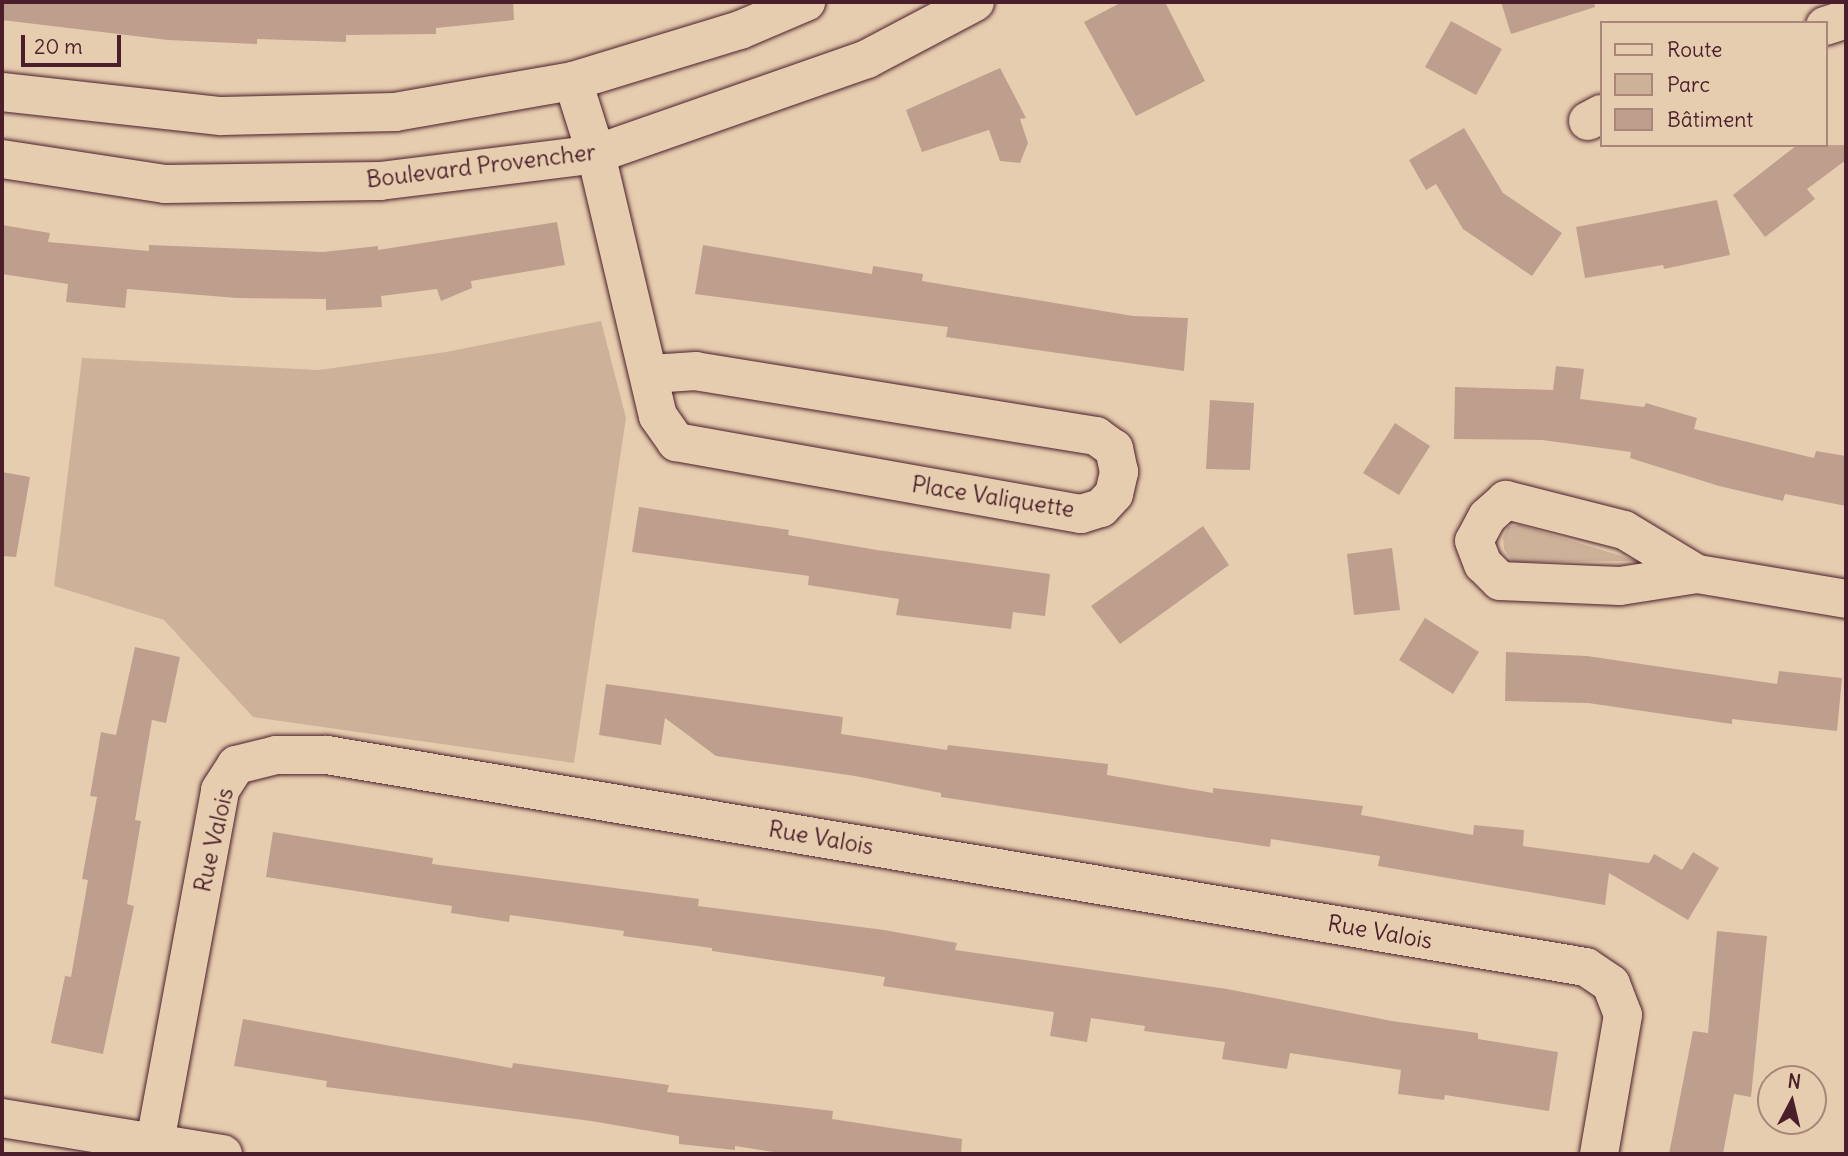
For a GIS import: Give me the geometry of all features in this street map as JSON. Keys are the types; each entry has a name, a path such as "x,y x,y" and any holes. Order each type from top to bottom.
{"street":[{"path":"2,92 220,116 396,112 573,81 740,30 806,2"},
{"name":"Boulevard Provencher","path":"2,159 165,184 380,181 596,154 867,59 975,2"},
{"path":"1827,25 1846,19"},
{"name":"Place Valiquette","path":"573,81 596,154 651,374 658,416 676,442 1081,514 1101,508 1114,494 1119,472 1114,449 1096,436 696,371 651,374"},
{"path":"1698,574 1624,530 1506,500 1487,517 1474,541 1483,564 1500,581 1619,586 1698,574 1846,599"},
{"name":"Rue Valois","path":"155,1142 220,790 236,765 276,755 327,755 1587,967 1611,984 1623,1015 1599,1154"},
{"path":"2,1118 58,1141 155,1142 223,1154"}],"green space":[{"path":"601,321 626,418 574,763 253,717 164,620 54,586 82,358 319,370 446,352"},
{"path":"1519,525 1638,561 1513,562 1504,549 1503,538 1508,527"}],"building":[{"path":"2,2 513,2 514,20 436,28 436,34 346,35 346,42 257,39 257,44 168,40 2,20"},
{"path":"1122,2 1165,2 1205,81 1136,116 1084,22"},
{"path":"1501,2 1594,2 1595,7 1511,34"},
{"path":"1451,21 1502,49 1476,95 1425,67"},
{"path":"1000,68 1026,118 1020,119 1028,143 1020,163 1000,161 989,130 922,152 906,110"},
{"path":"1464,128 1503,193 1562,233 1532,276 1463,229 1436,184 1426,190 1409,160"},
{"path":"1846,145 1846,160 1807,189 1815,199 1765,237 1733,195 1794,147"},
{"path":"1717,200 1730,255 1664,269 1663,265 1585,278 1576,227"},
{"path":"557,222 565,265 471,281 472,288 441,301 437,289 381,296 382,307 326,310 326,299 237,298 127,289 125,308 66,302 68,284 2,274 2,225 50,233 48,242 149,251 149,245 323,252 378,246 378,250"},
{"path":"703,245 872,274 873,266 923,274 922,281 1133,316 1188,318 1184,371 946,337 948,327 695,294"},
{"path":"1556,366 1584,369 1580,399 1644,407 1646,403 1697,418 1694,429 1814,458 1816,451 1846,456 1846,506 1785,494 1783,501 1719,486 1630,458 1631,452 1542,440 1454,439 1455,387 1553,390"},
{"path":"1210,400 1254,403 1250,470 1206,469"},
{"path":"1395,423 1430,446 1399,495 1363,473"},
{"path":"2,472 30,477 16,557 2,556"},
{"path":"639,507 789,530 788,535 877,550 1050,574 1045,616 1013,612 1011,629 896,615 899,599 808,585 809,576 632,552"},
{"path":"1203,526 1229,565 1120,644 1091,606"},
{"path":"1392,548 1400,610 1354,615 1347,554"},
{"path":"1425,618 1479,652 1453,694 1399,660"},
{"path":"135,647 180,657 166,723 152,720 135,820 141,821 127,904 134,906 103,1054 51,1043 65,976 71,977 88,880 82,879 97,797 90,796 101,732 116,735"},
{"path":"1506,652 1587,656 1777,684 1779,671 1842,678 1837,731 1732,719 1732,724 1588,703 1505,701"},
{"path":"606,684 843,717 841,734 947,750 948,745 1108,764 1107,775 1213,793 1213,788 1363,806 1361,815 1473,835 1474,825 1524,830 1523,846 1649,863 1654,854 1682,870 1693,852 1719,868 1688,920 1609,873 1605,905 1378,866 1380,856 1271,839 1270,847 941,797 941,793 855,776 716,756 665,718 661,745 599,735"},
{"path":"273,832 433,858 432,864 699,899 698,906 884,930 957,943 955,950 1227,989 1392,1021 1478,1033 1478,1039 1558,1052 1549,1111 1445,1095 1444,1100 1398,1094 1401,1070 1290,1053 1287,1069 1222,1059 1225,1042 1144,1031 1145,1026 1091,1018 1087,1042 1050,1036 1054,1012 883,986 885,977 623,936 624,931 510,915 509,922 451,913 452,906 266,877"},
{"path":"1717,931 1767,936 1751,1097 1734,1094 1723,1154 1669,1154 1693,1031 1708,1033"},
{"path":"243,1019 512,1068 513,1063 669,1085 667,1092 833,1111 832,1119 962,1139 961,1154 786,1154 735,1146 735,1150 679,1144 679,1136 591,1121 326,1087 327,1081 234,1066"}]}
